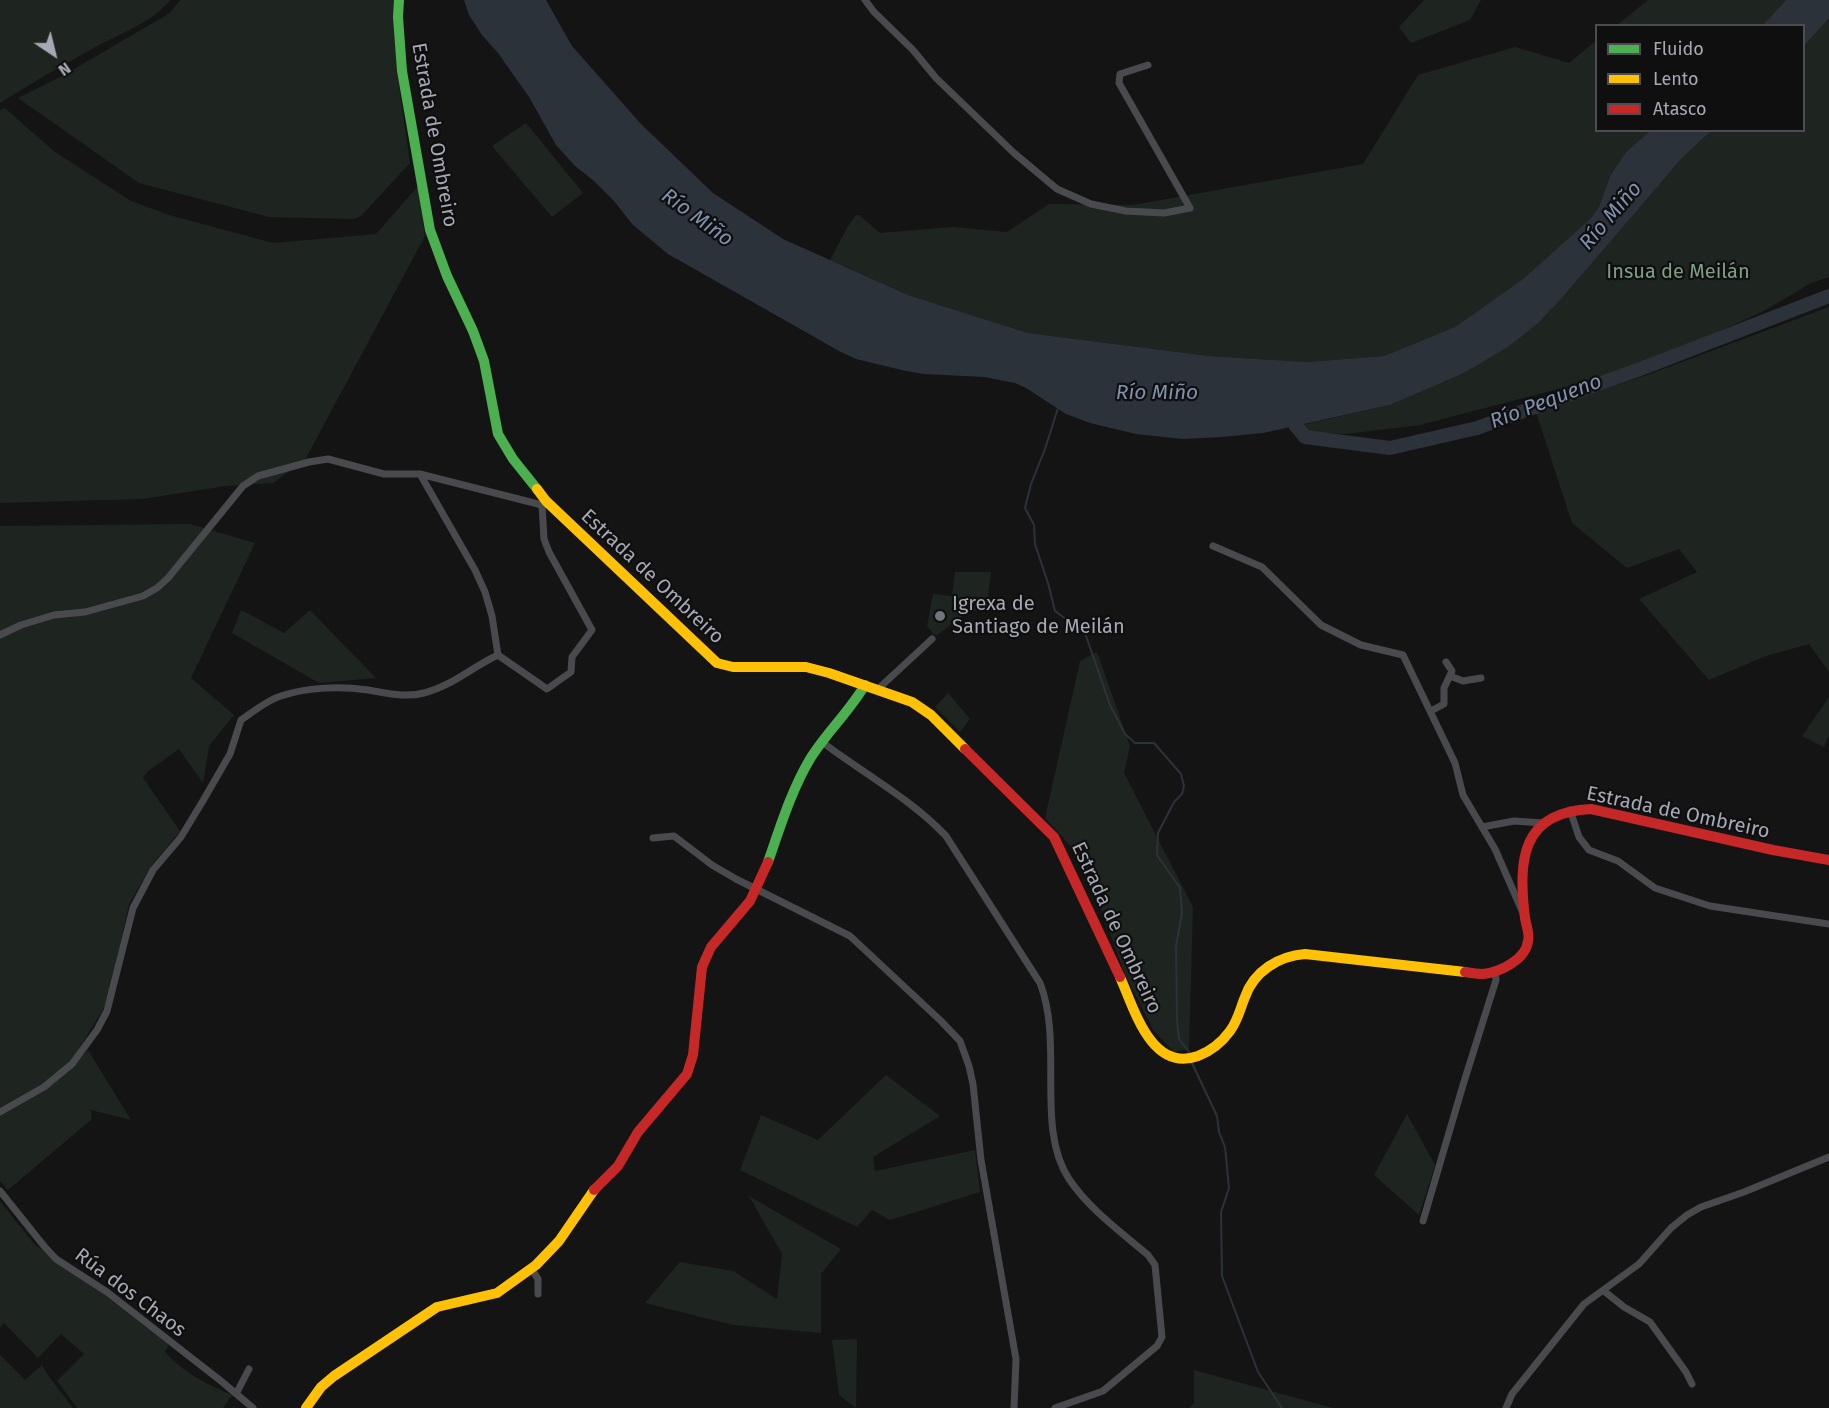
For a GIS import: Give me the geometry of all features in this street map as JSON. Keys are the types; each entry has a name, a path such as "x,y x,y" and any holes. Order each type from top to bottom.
{"street":[{"name":"Estrada de Ombreiro","path":"399,0 402,71 430,230 447,276 473,330 484,360 498,434 544,503 630,579 717,663 733,667 806,667 912,702 931,715 1054,837 1148,1038 1159,1050 1173,1058 1188,1059 1203,1054 1216,1045 1228,1034 1236,1021 1250,986 1266,969 1289,955 1305,954 1482,974 1512,963 1525,952 1529,939 1523,864 1525,850 1543,823 1570,810 1592,809 1773,850 1829,860"},
{"path":"865,0 874,12 913,50 936,78 1014,153 1057,189 1091,204 1126,211 1164,213 1190,208 1119,83 1120,74 1148,65"},
{"path":"0,635 21,625 54,615 85,612 143,596 168,578 243,486 258,476 328,459 384,474 420,474 544,503 544,539 592,630 572,657 571,672 547,689 498,656 492,616 485,592 475,570 420,474"},
{"path":"1213,546 1262,567 1321,624 1361,645 1403,655 1455,763 1462,795 1495,849 1526,918"},
{"path":"878,689 932,639"},
{"path":"0,1112 44,1087 72,1064 97,1030 107,1011 133,908 153,870 182,837 204,799 230,753 241,720 280,696 325,688 366,690 396,696 423,693 456,681 484,662 498,656"},
{"path":"1431,711 1444,704 1444,688 1452,671 1446,662"},
{"path":"1450,676 1463,681 1481,678"},
{"path":"306,1408 321,1387 334,1376 437,1306 497,1293 531,1268 559,1241 589,1195 618,1166 638,1132 687,1074 694,1044 702,967 711,947 757,889 803,771 865,685"},
{"path":"822,742 937,826 946,836 1040,983 1044,995 1052,1057 1055,1148 1059,1160 1068,1178 1082,1196 1148,1255 1155,1265 1162,1337 1157,1346 1103,1391 1055,1408"},
{"path":"1570,810 1579,837 1589,850 1618,861 1654,888 1710,906 1829,924"},
{"path":"1482,827 1514,821 1543,823"},
{"path":"653,838 674,836 711,865 850,936 941,1020 960,1041 973,1084 981,1160 1016,1359 1014,1408"},
{"path":"1423,1221 1494,990 1496,980 1494,971"},
{"path":"1506,1408 1512,1394 1584,1304 1639,1264 1671,1228 1694,1211 1829,1157"},
{"name":"Rúa dos Chaos","path":"0,1191 56,1259 106,1292 236,1394 248,1406"},
{"path":"531,1268 538,1279 537,1293"},
{"path":"1604,1291 1650,1323 1686,1372 1692,1384"},
{"path":"236,1394 249,1369"}],"green space":[{"path":"0,0 170,0 144,22 69,62 0,103"},
{"path":"180,0 395,0 397,72 410,163 361,216 354,219 269,217 139,183 18,98 62,76 170,13"},
{"path":"1424,0 1481,0 1470,20 1411,43 1399,27"},
{"path":"1648,0 1786,0 1764,24 1618,24"},
{"name":"Insua de Meilán","path":"1829,18 1829,277 1811,283 1764,311 1695,342 1600,378 1420,425 1345,434 1306,432 1302,425 1390,405 1462,374 1591,262 1682,158 1710,132 1805,132 1805,45"},
{"path":"1595,42 1595,132 1649,132 1626,152 1610,176 1599,207 1590,219 1523,279 1455,327 1384,356 1307,362 1209,356 1028,333 908,295 830,260 856,215 880,233 953,227 1007,232 1049,204 1133,205 1363,164 1418,75 1515,47 1569,63"},
{"path":"5,108 55,152 131,201 169,215 273,243 376,234 418,186 425,236 305,460 273,483 226,486 142,499 0,503 0,110"},
{"path":"526,123 583,193 552,217 492,146"},
{"path":"1829,307 1829,672 1809,644 1766,656 1709,680 1639,599 1697,572 1679,549 1627,568 1572,523 1536,412 1647,375"},
{"path":"190,524 255,543 191,678 234,715 209,746 203,783 179,749 148,771 143,778 180,831 151,866 129,904 107,1003 72,1060 43,1084 0,1108 0,526"},
{"path":"955,572 991,572 987,604 981,609 966,614 937,635 933,634 927,626 933,594 952,596"},
{"path":"241,610 284,633 310,610 376,678 319,683 232,633"},
{"path":"1097,652 1130,746 1124,773 1193,907 1189,1049 1174,1052 1153,1030 1124,972 1084,861 1045,818 1080,661"},
{"path":"948,693 970,719 960,732 935,707"},
{"path":"1829,697 1829,735 1824,747 1802,736"},
{"path":"88,1050 131,1120 91,1110 92,1119 8,1190 0,1181 0,1116 44,1091 64,1075"},
{"path":"886,1075 940,1116 873,1157 875,1171 975,1150 980,1192 890,1220 872,1210 857,1227 740,1170 761,1115 818,1140"},
{"path":"1407,1114 1435,1165 1419,1215 1374,1175"},
{"path":"749,1196 841,1249 821,1274 821,1333 733,1325 645,1303 680,1262 733,1271 777,1299 782,1254"},
{"path":"0,1201 34,1244 169,1345 165,1352 180,1366 204,1382 232,1395 223,1408 77,1408 57,1381 84,1354 61,1334 38,1358 4,1323 0,1328"},
{"path":"857,1339 856,1408 839,1395 832,1340"},
{"path":"0,1355 25,1380 42,1365 73,1408 0,1408"},
{"path":"1194,1370 1333,1408 1189,1408 1194,1403"}],"water":[{"name":"Río Miño","path":"464,0 546,0 572,46 641,124 713,193 783,239 908,295 1028,333 1209,356 1307,362 1384,356 1455,327 1523,279 1590,219 1599,207 1610,176 1626,152 1649,132 1710,132 1682,158 1538,323 1508,347 1462,374 1390,405 1263,433 1183,439 1136,434 1090,423 1066,414 1015,383 984,377 924,374 856,359 668,254 633,225 614,201 575,166 556,145 529,97 469,15"},
{"path":"1786,0 1829,0 1829,18 1805,45 1805,24 1764,24"}],"waterway":[{"name":"Río Pequeno","path":"1288,410 1305,437 1390,448 1477,428 1643,368 1829,296"},
{"path":"1058,408 1031,484 1025,508 1034,525 1035,544 1055,611 1085,633 1110,705 1125,734 1135,743 1154,743 1181,774 1184,786 1182,794 1174,802 1158,833 1157,855 1180,888 1182,913 1176,946 1177,1020 1179,1039 1190,1056"},
{"path":"1191,1061 1217,1116 1219,1132 1225,1147 1229,1188 1221,1212 1222,1276 1258,1372 1282,1408"}],"traffic: fast":[{"path":"399,0 402,71 430,230 447,276 473,331 484,361 498,434 513,459 537,489"},
{"path":"768,862 786,810 803,771 816,749 865,685"}],"traffic: slow":[{"path":"537,489 546,501 717,663 733,667 806,667 829,673 912,702 931,715 965,749"},
{"path":"1120,977 1138,1020 1156,1047 1168,1055 1182,1059 1207,1052 1220,1042 1233,1027 1249,988 1261,972 1295,955 1305,954 1465,972"},
{"path":"306,1408 321,1387 334,1376 437,1307 497,1293 536,1265 559,1241 594,1190"}],"traffic: jam":[{"path":"965,749 1054,837 1120,977"},
{"path":"1465,972 1483,974 1497,971 1512,964 1523,953 1528,938 1523,877 1524,859 1529,843 1550,819 1568,812 1591,809 1773,850 1829,860"},
{"path":"594,1190 618,1166 638,1132 687,1074 693,1055 702,967 711,947 750,901 768,862"}],"place":[{"name":"Igrexa de Santiago de Meilán","path":"940,616"}]}
